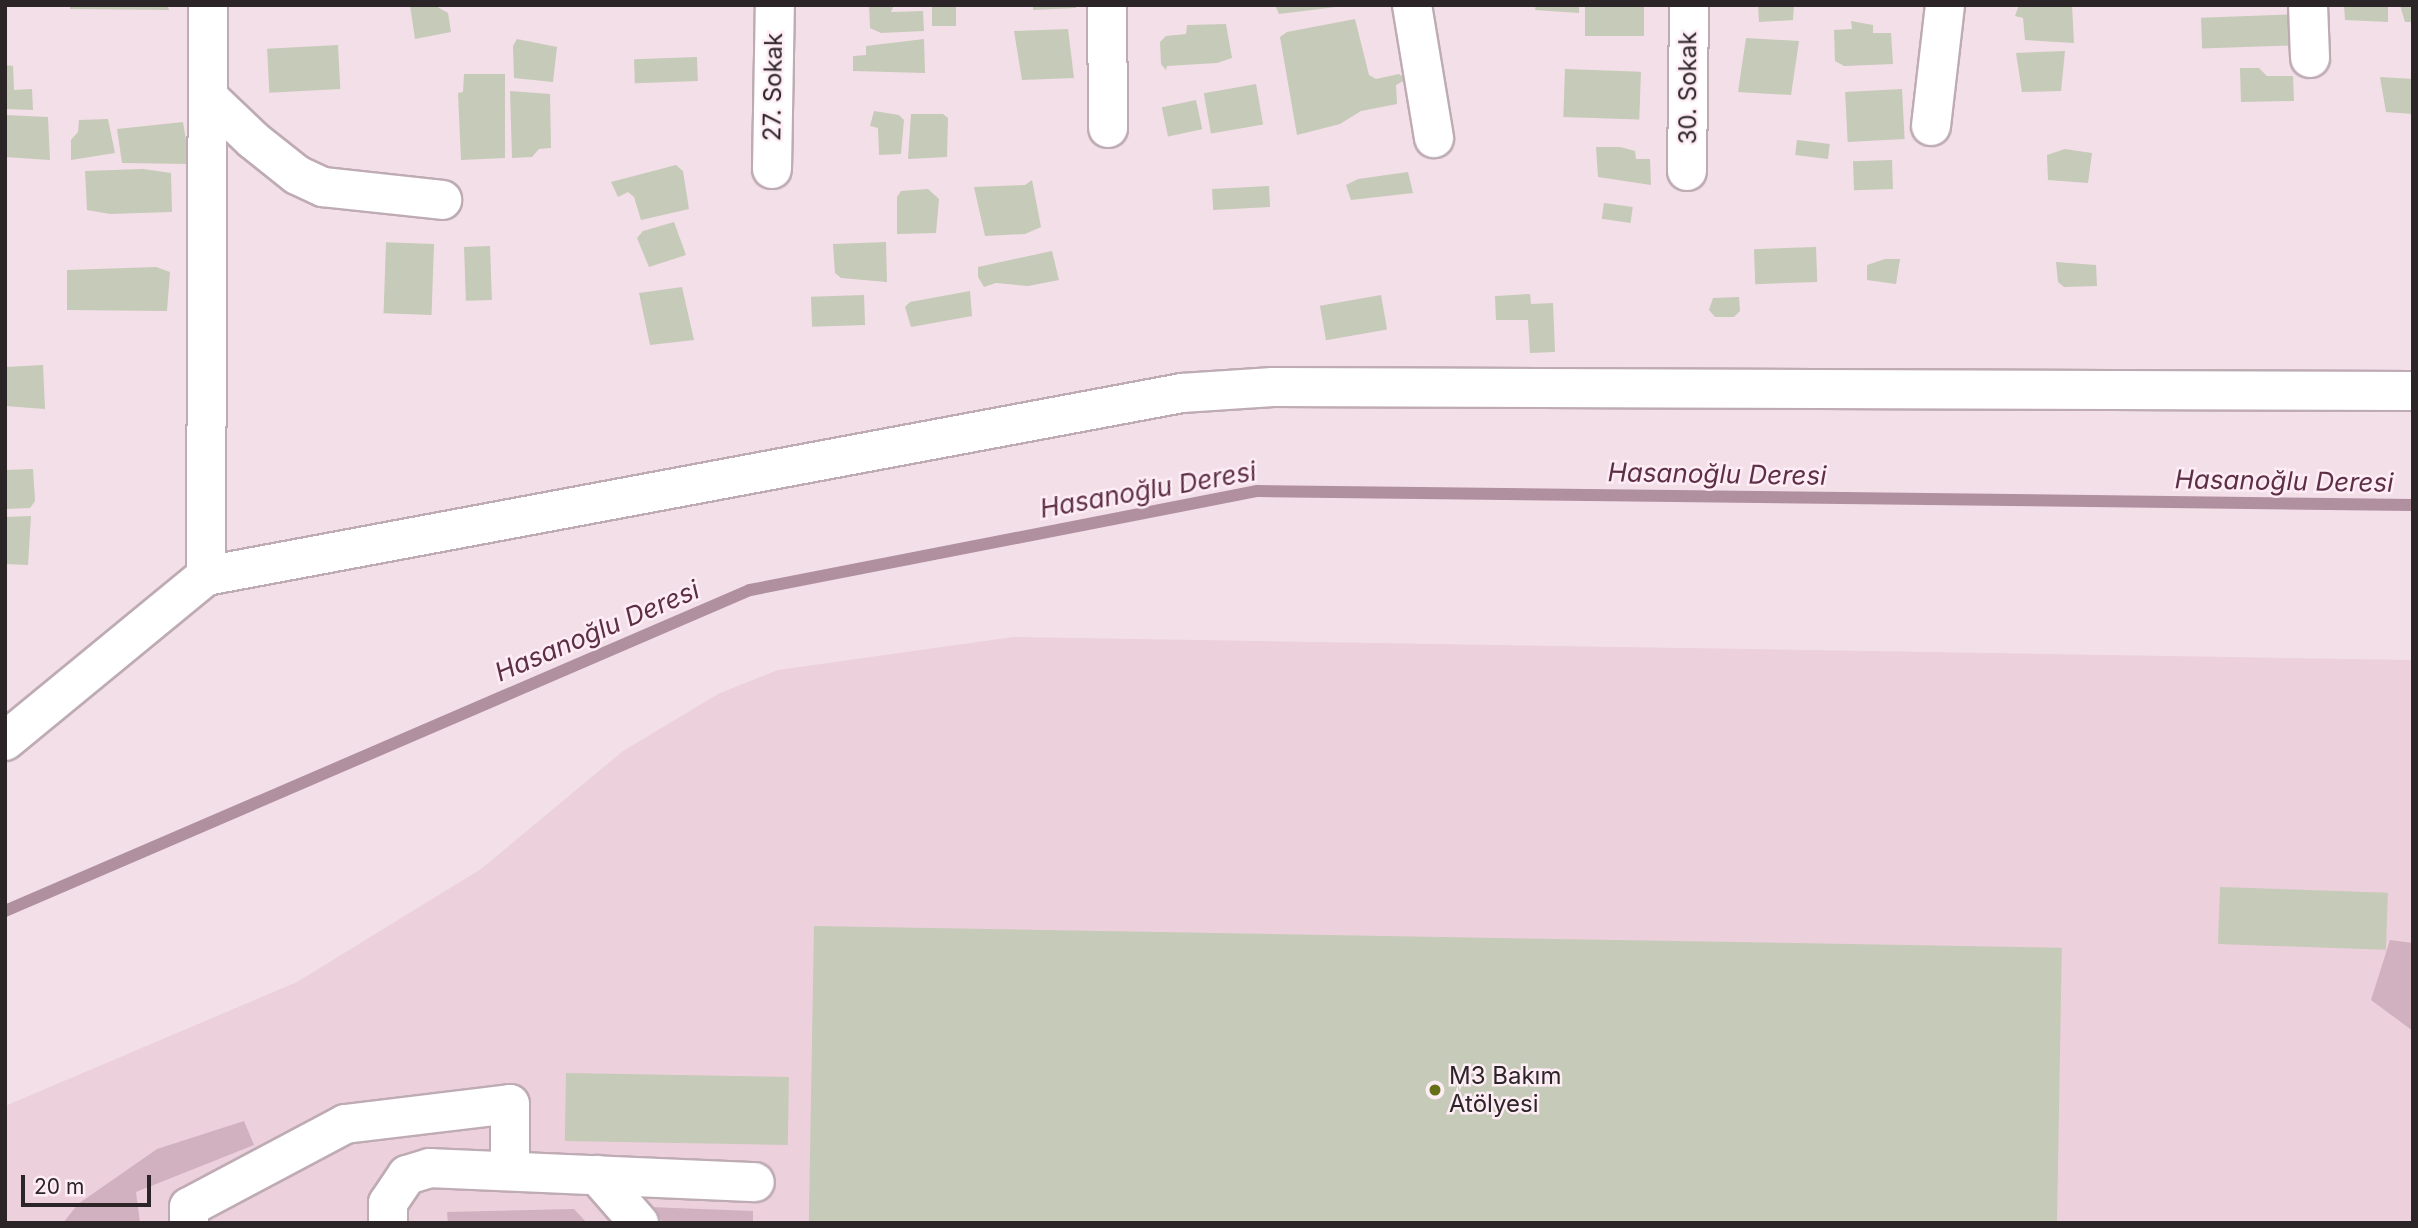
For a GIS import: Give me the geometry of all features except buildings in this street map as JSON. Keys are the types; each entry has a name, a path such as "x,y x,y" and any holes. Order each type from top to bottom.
{"street":[{"path":"206,576 208,5"},
{"name":"27. Sokak","path":"772,169 775,5"},
{"path":"1107,5 1108,128"},
{"path":"1412,5 1434,138"},
{"name":"30. Sokak","path":"1687,171 1689,5"},
{"path":"1931,126 1945,5"},
{"path":"2308,5 2310,58"},
{"path":"208,97 253,140 297,175 323,187 442,200"},
{"path":"5,741 206,576 1182,393 1273,387 2413,391"},
{"path":"189,1223 189,1207 345,1124 510,1104 510,1171"},
{"path":"388,1223 388,1203 407,1175 430,1168 755,1182"},
{"path":"597,1175 639,1223"}],"shaded area":[{"path":"1013,637 2413,660 2413,1223 5,1223 5,1106 297,982 481,869 623,751 720,693 778,670"},
{"path":"2390,940 2413,943 2413,1031 2371,1000"},
{"path":"244,1121 254,1145 136,1192 140,1223 63,1223 78,1204 157,1149"},
{"path":"649,1207 753,1211 753,1223 664,1223"},
{"path":"574,1209 587,1223 448,1223 447,1212"}],"waterway":[{"name":"Hasanoğlu Deresi","path":"5,911 750,590 1257,491 2413,505"}],"place":[{"name":"M3 Bakım Atölyesi","path":"1435,1090"}]}
